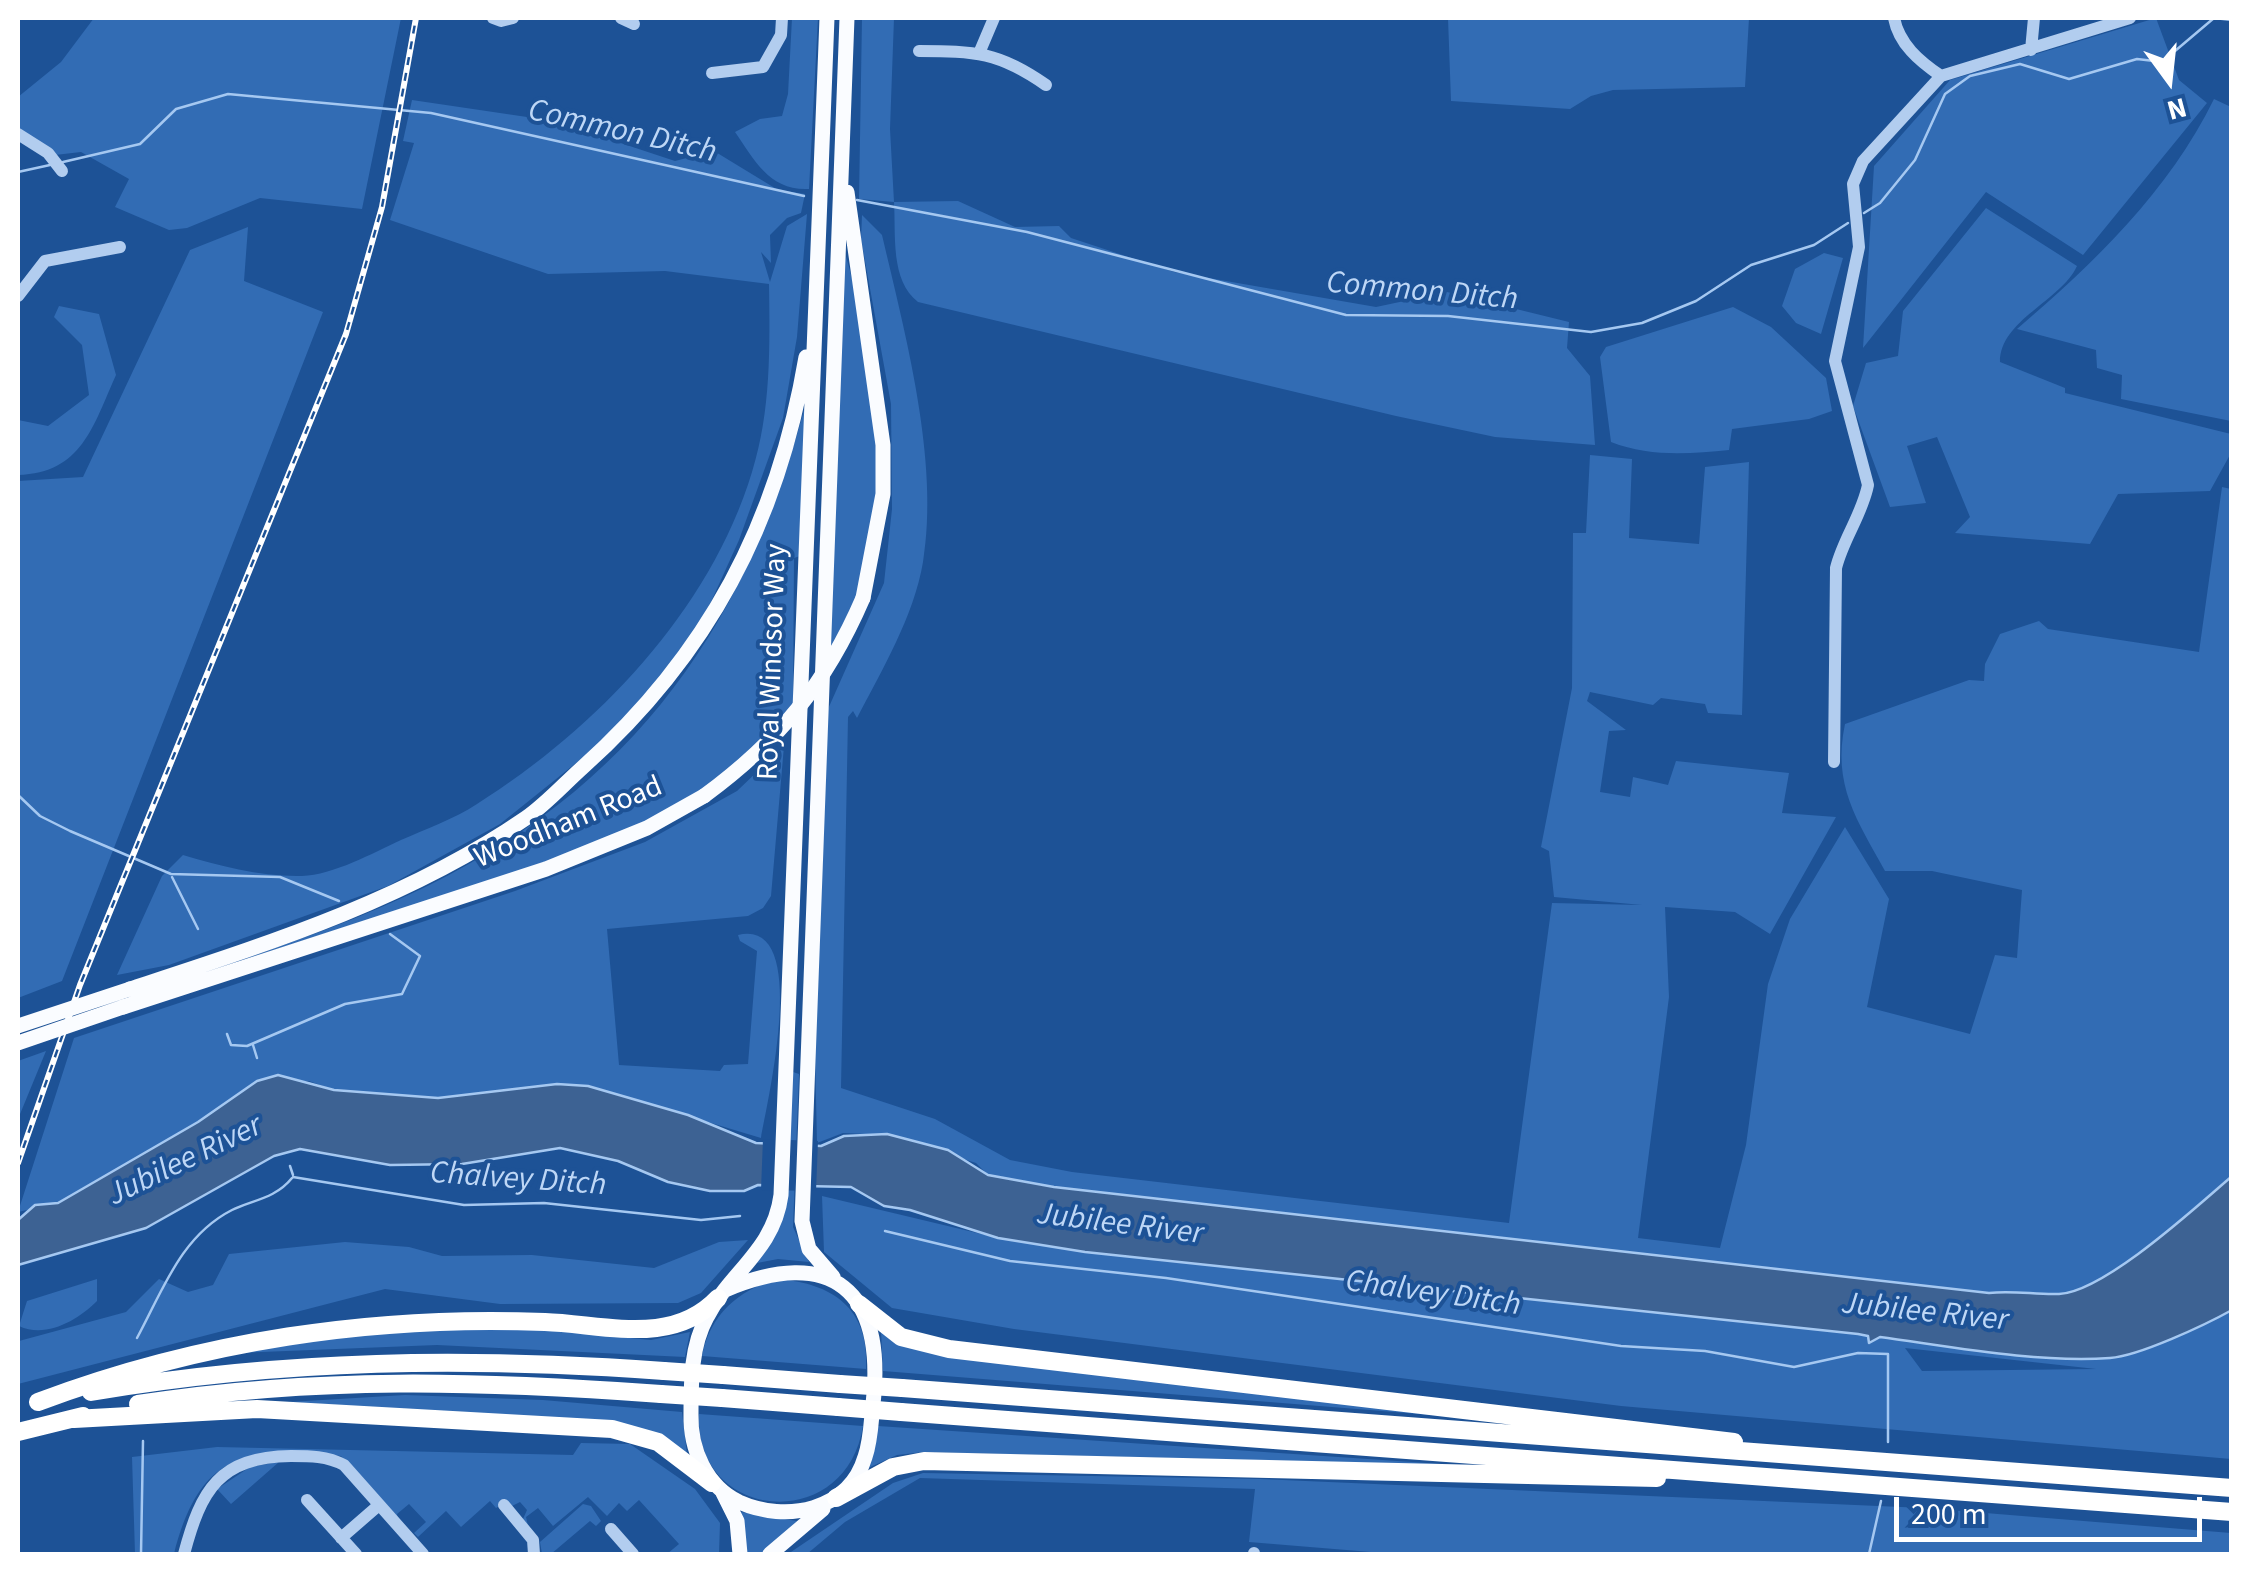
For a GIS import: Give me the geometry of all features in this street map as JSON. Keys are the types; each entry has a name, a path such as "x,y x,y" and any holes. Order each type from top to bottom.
{"highway":[{"path":"38,1402 120,1374 318,1332 455,1320 656,1329 690,1320 721,1294"},
{"path":"852,1297 888,1330 924,1345 1376,1402 1708,1437 1794,1454"},
{"path":"18,1406 202,1374 361,1362 474,1360 724,1375 2232,1488"},
{"path":"18,1432 205,1394 447,1380 2232,1512"},
{"path":"74,1418 257,1409 612,1429 658,1442 718,1488"},
{"path":"835,1499 893,1467 924,1462 1766,1477"}],"main road":[{"name":"Royal Windsor Way","path":"721,1294 764,1245 780,1195 827,18"},
{"name":"Woodham Road","path":"18,1042 546,869 647,828 704,796 755,759 820,684 863,598 883,494 883,445 844,233 847,18"},
{"name":"Royal Windsor Way","path":"844,233 803,1201 806,1243 852,1297"},
{"name":"Woodham Road","path":"18,1026 264,945 424,878 528,817 618,736 668,682 698,639 751,541 787,449 818,284"},
{"path":"740,1554 737,1521 694,1444 690,1418 697,1340 721,1294 764,1274 793,1270 822,1276 852,1297 873,1336 875,1386 866,1457 835,1499 770,1554"},
{"path":"718,1488 775,1512 802,1511 835,1499"}],"street":[{"path":"493,18 501,22 513,18"},
{"path":"712,73 763,68 780,36 782,18"},
{"path":"980,51 994,18"},
{"path":"1894,18 1897,32 1909,49 1941,76"},
{"path":"2031,50 2034,18"},
{"path":"1834,762 1836,568 1842,546 1864,505 1868,485 1834,361 1859,247 1853,184 1863,160 1881,137 1941,76 1982,60 2031,50 2129,18"},
{"path":"918,51 980,51 1014,63 1046,85"},
{"path":"18,134 48,153 62,171"},
{"path":"18,296 45,261 120,247"},
{"path":"184,1554 197,1507 215,1480 238,1465 263,1457 332,1458 424,1554"},
{"path":"307,1500 356,1554"},
{"path":"342,1538 379,1504"},
{"path":"504,1505 532,1540 534,1554"},
{"path":"612,1530 627,1553"}],"shaded area":[{"path":"94,18 401,18 362,209 260,198 187,228 169,230 115,207 129,179 81,152 55,155 18,130 18,97 61,62"},
{"path":"792,18 818,18 809,189 784,185 774,179 735,132 760,119 782,116 788,94"},
{"path":"862,18 894,18 890,129 894,202 859,199"},
{"path":"1448,18 1749,18 1745,87 1613,90 1591,96 1570,109 1451,101"},
{"path":"2156,18 2179,80 2207,103 2083,255 1986,192 1863,348 1874,166 1950,80"},
{"path":"2214,99 2231,107 2231,421 2121,399 2122,375 2097,368 2096,350 2017,329 2128,224 2175,164"},
{"path":"412,100 554,121 675,161 714,151 778,190 805,194 801,213 787,218 770,235 771,263 761,252 770,282 787,226 807,214 797,337 783,418 739,540 696,635 611,735 500,824 388,886 169,965 117,975 162,876 183,855 272,875 327,872 468,809 564,740 605,703 678,618 733,523 752,472 766,403 769,284 665,271 548,274 390,220 414,143 403,141"},
{"path":"958,201 1015,227 1059,226 1071,238 1174,272 1376,307 1447,292 1569,322 1567,348 1590,376 1595,445 1495,437 918,302 909,293 899,269 894,202"},
{"path":"1986,208 2077,266 2058,290 2010,334 2000,362 2065,388 2065,393 2231,434 2231,453 2210,491 2118,494 2090,544 1955,533 1970,517 1937,437 1907,446 1926,503 1890,507 1853,406 1866,363 1898,356 1903,311"},
{"path":"862,215 882,235 910,355 924,440 927,523 919,582 905,622 857,718 853,711 848,717 841,1088 935,1119 1010,1160 1072,1172 1509,1223 1552,903 1642,905 1554,897 1549,851 1541,847 1572,688 1573,533 1586,533 1590,455 1632,459 1629,538 1699,544 1705,467 1749,462 1742,715 1708,713 1705,704 1661,698 1653,705 1590,692 1587,701 1626,730 1609,731 1600,792 1630,797 1633,777 1668,785 1676,761 1789,773 1782,813 1836,817 1770,934 1735,912 1665,907 1669,997 1638,1238 1720,1248 1746,1145 1768,984 1790,919 1845,827 1889,899 1867,1007 1970,1034 1995,955 2017,958 2022,890 1932,871 1885,871 1857,818 1845,784 1845,724 1969,680 1984,681 1985,664 2000,634 2039,621 2048,629 2199,652 2222,487 2231,489 2231,1177 2149,1246 2078,1290 2059,1294 1989,1293 1054,1187 988,1175 976,1163 887,1135 843,1133 817,1143 815,1053 828,709 884,583 892,509 891,404 861,239"},
{"path":"248,227 244,281 323,312 62,981 18,998 18,481 83,477 190,250"},
{"path":"842,243 868,359 878,442 878,484 868,572 831,659 828,621"},
{"path":"1824,253 1843,258 1821,334 1796,323 1782,306 1795,269"},
{"path":"59,306 99,314 116,375 92,429 71,456 57,466 18,475 18,420 48,426 89,395 82,345 54,317"},
{"path":"1733,307 1771,327 1826,378 1832,411 1809,419 1732,429 1729,450 1654,452 1611,442 1600,357 1606,347"},
{"path":"808,395 800,556 794,558 793,708 720,782 642,826 582,851 140,993 384,906 468,865 541,818 605,764 661,704 708,637 748,564 781,483"},
{"path":"784,746 771,896 763,908 748,916 607,929 619,1065 720,1071 724,1065 748,1064 757,951 740,941 738,935 760,937 774,954 780,1017 761,1138 588,1086 557,1084 439,1098 334,1090 309,1081 257,1081 198,1122 58,1203 18,1212 74,1038 515,891 645,842 737,791"},
{"path":"46,1051 18,1119 18,1061"},
{"path":"793,1072 799,1074 793,1227 809,1262 778,1259 757,1263 766,1251"},
{"path":"822,1196 998,1238 1085,1252 1858,1334 1868,1336 1869,1342 1879,1337 2020,1354 2142,1351 2231,1310 2231,1459 1621,1406 1014,1329 892,1308 824,1252","holes":["1905,1348 2096,1369 1922,1371"]},
{"path":"748,1240 701,1293 678,1303 500,1304 385,1289 18,1384 19,1341 126,1312 159,1279 188,1292 213,1285 229,1254 345,1242 409,1247 442,1256 532,1255 654,1268 719,1242"},
{"path":"97,1279 97,1301 81,1315 51,1329 19,1326 27,1301"},
{"path":"777,1279 815,1286 844,1303 862,1330 866,1369 702,1356 712,1328 728,1306 750,1290"},
{"path":"402,1328 547,1330 651,1340 690,1332 685,1357 437,1345 236,1353"},
{"path":"881,1331 1444,1416 883,1371"},
{"path":"405,1395 543,1400 682,1412 687,1454 650,1431 612,1423 289,1402"},
{"path":"699,1414 863,1426 851,1461 829,1485 802,1499 773,1501 744,1494 720,1477 704,1450"},
{"path":"878,1426 1457,1465 924,1452 897,1455 868,1468"},
{"path":"581,1443 630,1444 695,1489 720,1523 719,1554 667,1554 679,1544 639,1500 627,1511 619,1503 607,1516 588,1497 553,1526 538,1508 526,1517 528,1526 523,1519 527,1510 520,1502 512,1506 507,1501 496,1508 490,1501 461,1527 446,1511 418,1537 414,1533 426,1522 409,1504 397,1514 399,1523 341,1456 278,1453 231,1463 213,1476 185,1520 174,1554 135,1554 132,1457 217,1447 573,1455"},
{"path":"279,1462 231,1504 217,1489 250,1467"},
{"path":"923,1473 1260,1479 1924,1508 2231,1533 2231,1554 1395,1554 1249,1542 1255,1489 920,1478 845,1522 807,1554 788,1554 893,1483"},
{"path":"583,1504 591,1506 601,1521 596,1526 590,1521 551,1554 542,1554 540,1542"},
{"path":"741,1512 797,1521 764,1554 747,1554"}],"water":[{"name":"Jubilee River","path":"278,1075 334,1090 438,1098 557,1084 588,1086 688,1115 756,1143 821,1146 844,1136 887,1134 948,1150 988,1175 1054,1187 1989,1293 2059,1294 2078,1290 2149,1246 2231,1177 2232,1310 2154,1346 2110,1358 2024,1356 1880,1337 1869,1343 1868,1336 1858,1334 1085,1252 998,1238 910,1210 884,1206 851,1187 758,1185 744,1191 710,1191 668,1182 618,1161 560,1148 462,1164 390,1165 300,1149 274,1156 146,1228 18,1265 18,1220 35,1205 58,1203 198,1122 257,1081"}],"pier":[{"path":"763,1139 818,1141 816,1191 761,1190"}],"waterway":[{"name":"Common Ditch","path":"2175,51 2214,18 2232,20"},
{"name":"Common Ditch","path":"1864,213 1880,203 1915,160 1945,94 1970,76 2020,64 2069,79 2137,59 2163,62 2167,58"},
{"name":"Common Ditch","path":"63,162 140,144 176,109 228,94 431,113 804,196"},
{"path":"18,172 50,165"},
{"name":"Common Ditch","path":"857,200 1027,232 1346,315 1448,316 1591,332 1642,323 1696,301 1751,265 1814,245 1848,223"},
{"path":"18,795 40,816 171,874 280,877 339,901"},
{"path":"172,877 198,929"},
{"path":"227,1034 231,1045 247,1046 345,1004 402,994 420,956 390,934"},
{"path":"253,1045 257,1058"},
{"path":"290,1166 293,1175"},
{"name":"Chalvey Ditch","path":"293,1177 464,1205 544,1203 701,1220 740,1216"},
{"path":"137,1338 175,1266 199,1234 232,1210 271,1195 292,1178"},
{"name":"Chalvey Ditch","path":"885,1231 1010,1261 1166,1278 1621,1346 1705,1351 1794,1367 1858,1353 1888,1354 1888,1442"},
{"path":"141,1554 143,1441"},
{"name":"Chalvey Ditch","path":"1869,1554 1881,1501"}],"railway":[{"path":"18,1163 80,985 346,334 382,207 416,18"}]}
